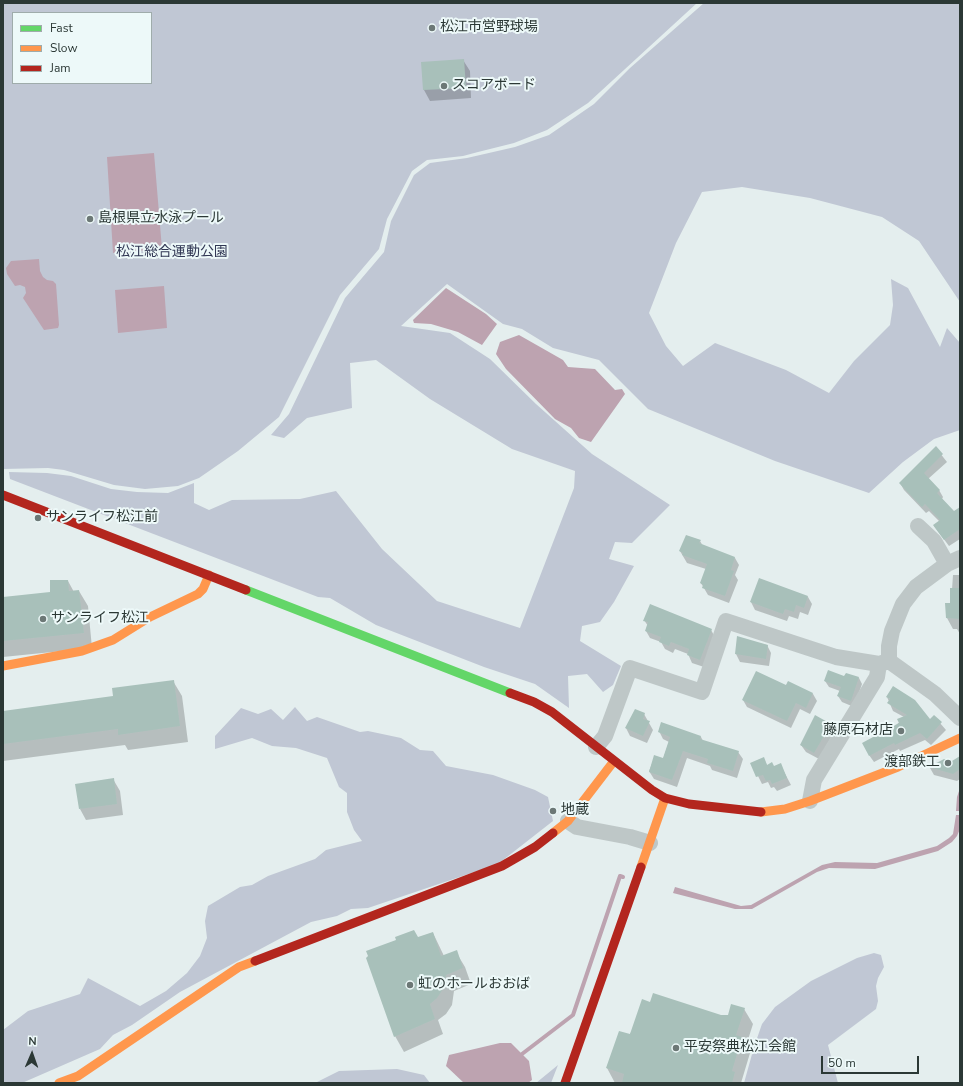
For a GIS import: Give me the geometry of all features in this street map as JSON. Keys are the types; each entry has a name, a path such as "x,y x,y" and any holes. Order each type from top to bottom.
{"street":[{"path":"3,495 534,702 552,712 614,762 665,798 689,804 759,812 785,809 810,801 898,767 960,738"},
{"path":"810,801 814,780 884,663 892,631 903,604 916,587 953,561 918,526"},
{"path":"3,666 82,651 113,640 150,617 198,594 202,590 209,575"},
{"path":"596,747 605,736 630,668 702,692 726,621 836,657 884,663 935,694 960,718"},
{"path":"59,1083 78,1076 239,967 502,866 535,847 568,821 614,762"},
{"path":"565,1083 665,798"},
{"path":"568,821 577,827 630,837 650,843"}],"green space":[{"name":"松江総合運動公園","path":"3,3 697,3 588,103 547,130 514,143 463,156 427,160 412,171 387,219 379,249 340,295 279,417 238,451 199,478 178,486 145,489 114,485 64,470 48,468 3,469"},
{"path":"704,3 960,3 960,302 919,241 882,217 810,198 742,187 702,192 676,243 649,313 666,346 683,366 715,343 786,370 829,393 854,361 890,325 893,305 891,279 908,288 940,347 947,328 960,343 960,430 934,439 903,462 869,493 775,461 648,409 599,360 553,348 522,329 503,324 447,284 401,326 450,333 490,359 536,404 592,454 670,505 632,543 615,542 609,559 634,566 614,602 600,622 582,626 580,641 621,666 613,685 603,692 587,674 568,676 569,708 535,684 484,667 376,625 330,598 318,597 10,479 9,472 47,473 71,476 111,489 168,493 194,483 194,503 209,510 232,500 300,499 336,491 382,549 437,601 520,628 574,488 575,471 512,449 430,399 376,360 350,363 352,408 307,418 284,438 271,435 289,414 345,298 384,252 391,221 414,175 430,163 467,158 515,147 549,135 594,104 630,68"},
{"path":"295,707 307,721 317,717 360,732 368,731 401,738 420,750 433,751 446,766 493,775 535,790 548,797 553,821 498,864 368,908 351,909 337,916 311,922 180,992 132,1025 113,1035 100,1049 22,1083 3,1083 3,1030 28,1011 80,994 88,978 140,1006 166,991 187,973 200,956 207,938 205,921 208,906 240,887 252,885 268,876 315,859 326,850 362,841 354,830 347,812 347,793 339,787 327,758 296,748 272,746 252,738 215,749 215,736 241,708 258,714 271,709 283,720"},
{"path":"874,953 881,955 884,967 878,978 876,986 878,1001 876,1009 828,1045 838,1083 744,1083 762,1024 775,1007 811,981 857,958"},
{"path":"558,1065 551,1083 536,1083"},
{"path":"397,1069 424,1075 430,1083 315,1083 339,1071"}],"shaded area":[{"path":"154,153 162,249 113,253 107,157"},
{"path":"39,259 40,271 43,277 47,280 53,281 56,284 58,328 44,330 23,298 26,293 25,287 20,285 15,286 7,274 6,268 11,261"},
{"path":"164,286 167,328 118,333 115,290"},
{"path":"446,288 486,314 497,324 482,345 458,332 431,324 414,323 413,320"},
{"path":"519,335 563,360 568,367 595,369 615,390 622,389 625,394 591,442 579,438 571,428 555,419 506,369 496,354 500,342"},
{"path":"960,788 960,811 956,811 957,797"},
{"path":"956,815 960,815 960,829 957,836 952,842 938,851 875,869 829,868 817,872 752,909 735,909 673,893 675,887 741,906 751,905 822,865 835,862 877,863 937,846 953,834"},
{"path":"500,1043 511,1043 529,1061 532,1080 528,1083 464,1083 446,1066 449,1055"}],"building":[{"path":"464,59 466,88 423,90 421,62"},
{"path":"936,446 943,454 924,473 940,490 937,493 954,511 960,507 960,529 944,540 933,525 940,520 925,504 922,507 899,483"},
{"path":"686,535 701,540 699,543 735,557 731,570 734,571 725,596 702,588 703,585 700,583 707,564 682,555 683,553 679,551"},
{"path":"759,578 808,596 804,608 796,605 794,612 785,609 783,614 750,602"},
{"name":"サンライフ松江","path":"50,580 68,580 69,591 79,590 84,633 3,641 3,597 50,592"},
{"path":"950,588 960,588 960,619 946,618 945,603 950,603"},
{"path":"650,604 712,629 700,660 687,655 689,649 671,642 669,646 659,642 661,637 645,631 648,622 643,621"},
{"path":"737,636 768,645 766,659 735,654"},
{"path":"828,670 844,676 846,673 859,677 851,701 837,696 841,687 824,681"},
{"path":"756,671 786,685 788,681 813,693 806,708 796,703 787,721 742,700"},
{"path":"174,680 180,726 118,735 118,729 3,744 3,711 113,696 112,688"},
{"path":"893,686 915,700 930,719 934,715 942,722 927,739 920,733 895,745 894,743 869,756 862,743 899,723 897,719 907,715 887,703 890,699 886,697"},
{"path":"635,709 645,713 643,719 650,721 643,736 625,728"},
{"path":"815,715 831,724 814,753 800,745"},
{"path":"661,722 701,736 700,739 739,751 733,771 707,763 708,759 683,751 672,780 649,772 654,755 663,758 670,737 658,732"},
{"name":"渡部鉄工","path":"960,756 960,769 953,774 929,767 944,759 952,761"},
{"path":"764,757 767,765 772,762 774,766 781,763 787,778 772,784 770,780 766,781 763,775 756,777 750,763"},
{"path":"114,778 117,804 79,809 75,784"},
{"name":"虹のホールおおば","path":"414,930 418,937 433,932 441,956 457,950 463,968 446,975 443,989 437,998 430,1004 435,1019 394,1037 366,958 368,956 366,951 396,940 395,937"},
{"name":"平安祭典松江会館","path":"653,993 721,1015 728,1015 731,1004 745,1008 736,1035 742,1037 732,1071 735,1072 732,1083 622,1083 624,1074 606,1068 619,1031 630,1034 642,999 650,1002"}],"waterway":[{"path":"522,1054 573,1015 620,876 623,877"}],"traffic: fast":[{"path":"246,590 510,693"}],"traffic: slow":[{"path":"3,666 82,651 113,640 150,617 198,594 203,589 209,575"},
{"path":"761,812 785,809 810,801 898,767 960,738"},
{"path":"553,833 568,821 614,761"},
{"path":"641,867 665,798"},
{"path":"59,1083 78,1076 239,967 255,961"}],"traffic: jam":[{"path":"3,495 246,590"},
{"path":"510,693 534,702 552,712 652,790 665,798 689,804 761,812"},
{"path":"255,961 502,866 535,847 553,833"},
{"path":"565,1083 641,867"}],"place":[{"name":"松江市営野球場","path":"432,28"},
{"name":"スコアボード","path":"444,86"},
{"name":"島根県立水泳プール","path":"90,219"},
{"name":"サンライフ松江前","path":"38,518"},
{"name":"サンライフ松江","path":"43,619"},
{"name":"藤原石材店","path":"901,731"},
{"name":"渡部鉄工","path":"948,763"},
{"name":"地蔵","path":"553,811"},
{"name":"虹のホールおおば","path":"410,985"},
{"name":"平安祭典松江会館","path":"676,1048"}]}
